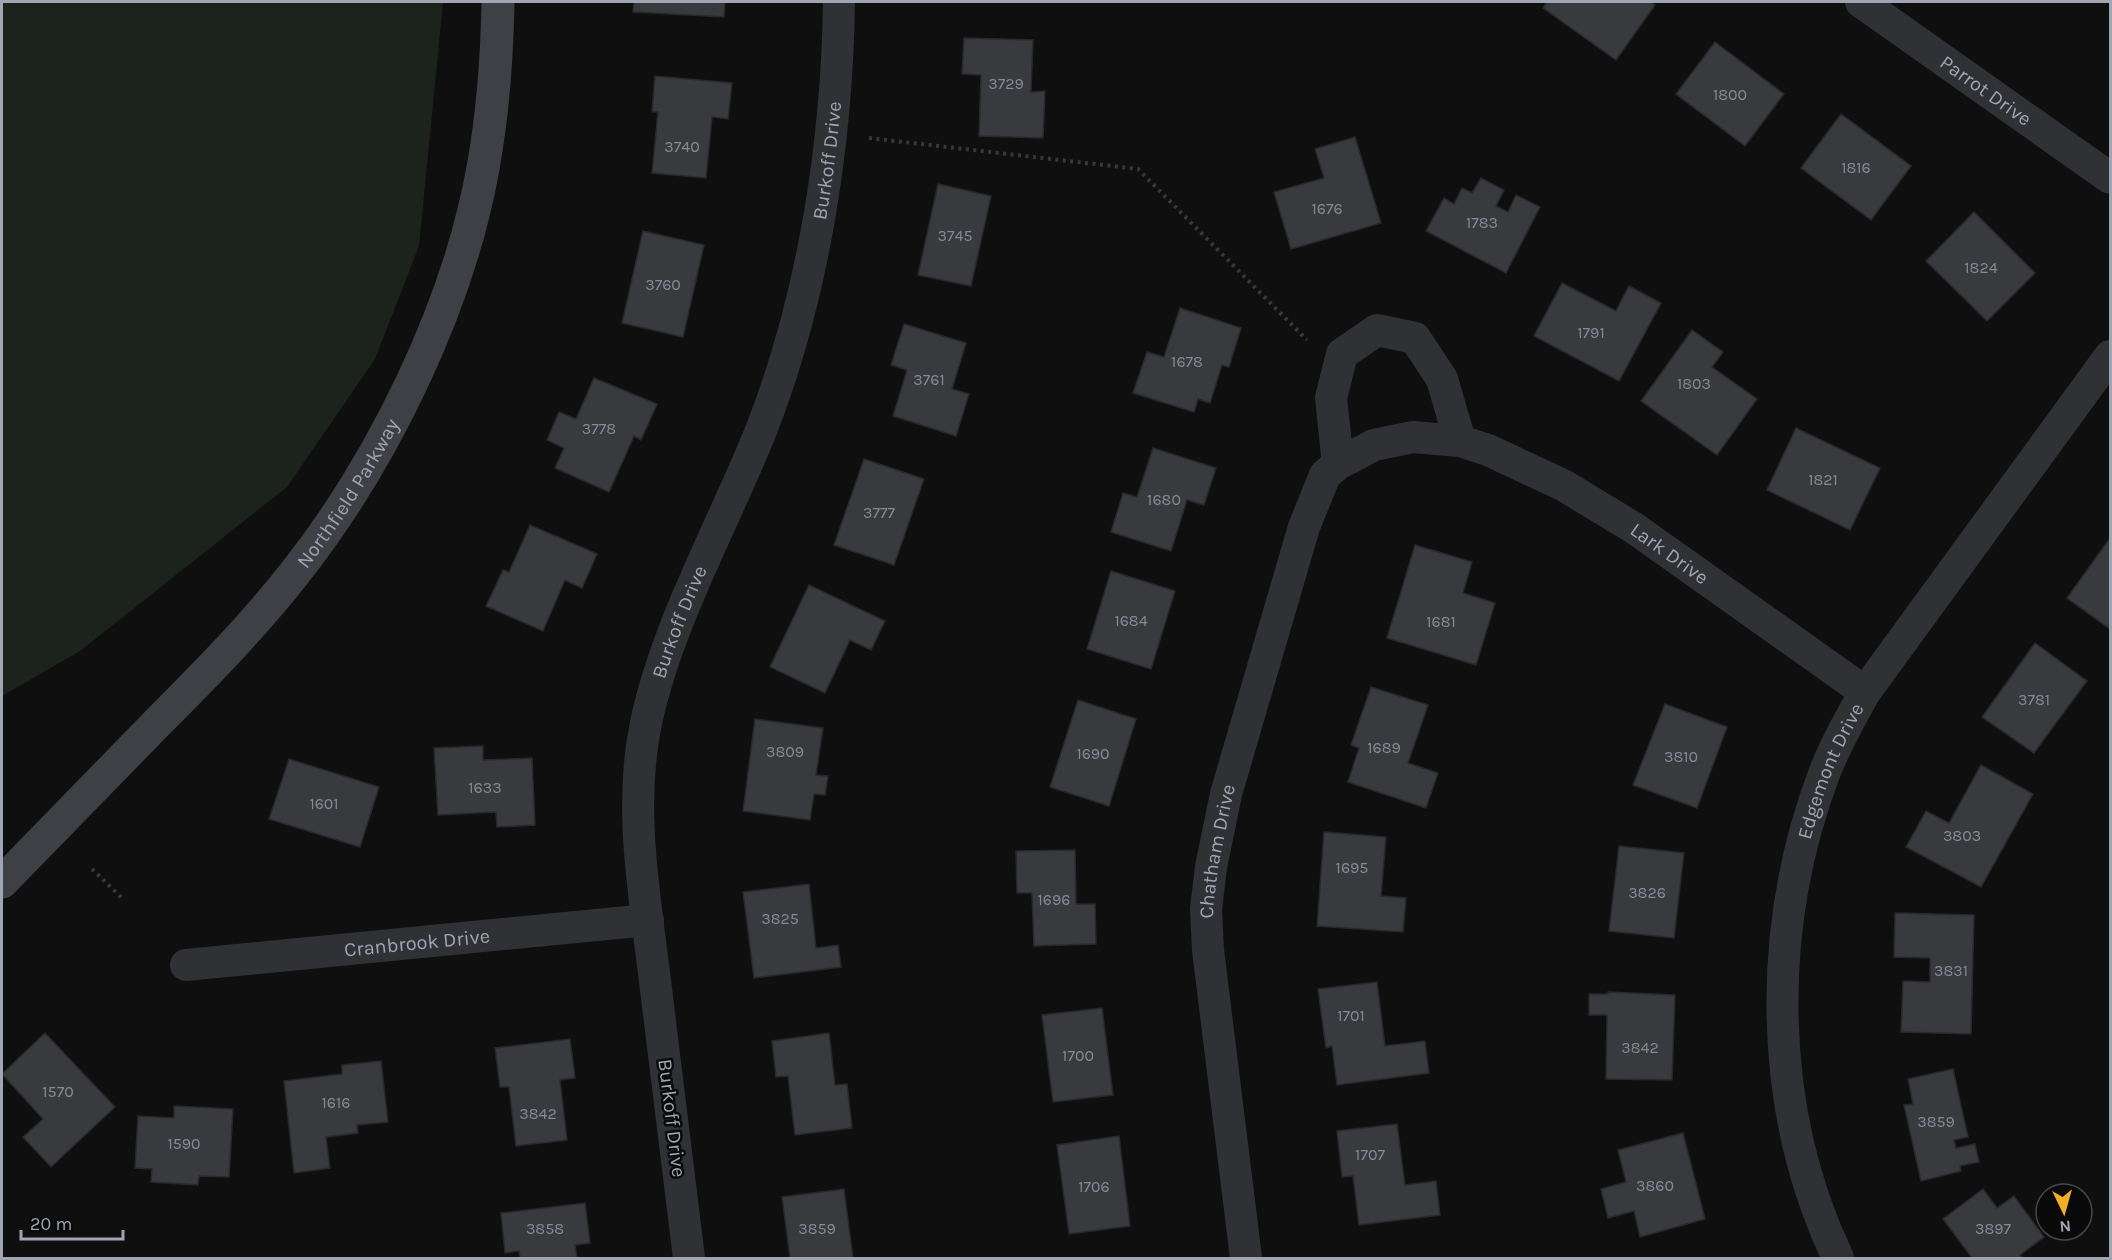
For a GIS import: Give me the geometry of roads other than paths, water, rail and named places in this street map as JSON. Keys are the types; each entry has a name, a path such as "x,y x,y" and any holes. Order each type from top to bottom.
{"street":[{"name":"Northfield Parkway","path":"2,882 188,691 294,574 359,480 388,429 421,362 448,296 468,228 482,170 492,106 498,2"},
{"name":"Burkoff Drive","path":"689,1258 643,879 639,808 640,765 646,724 659,676 684,610 761,430 784,361 806,282 820,211 833,118 838,63 839,2"},
{"name":"Parrot Drive","path":"1862,2 2110,178"},
{"path":"1338,465 1332,398 1342,354 1377,330 1415,338 1442,379 1460,441"},
{"name":"Edgemont Drive","path":"1838,1258 1825,1231 1804,1169 1789,1094 1782,1016 1786,928 1802,845 1824,774 1840,736 1865,692 2110,356"},
{"name":"Lark Drive","path":"1413,437 1460,441 1488,450 1563,485 1634,528 1865,692"},
{"name":"Chatham Drive","path":"1246,1258 1208,950 1206,909 1211,867 1226,794 1304,527 1325,475 1374,445 1413,437"},
{"name":"Cranbrook Drive","path":"186,965 648,920"}]}
